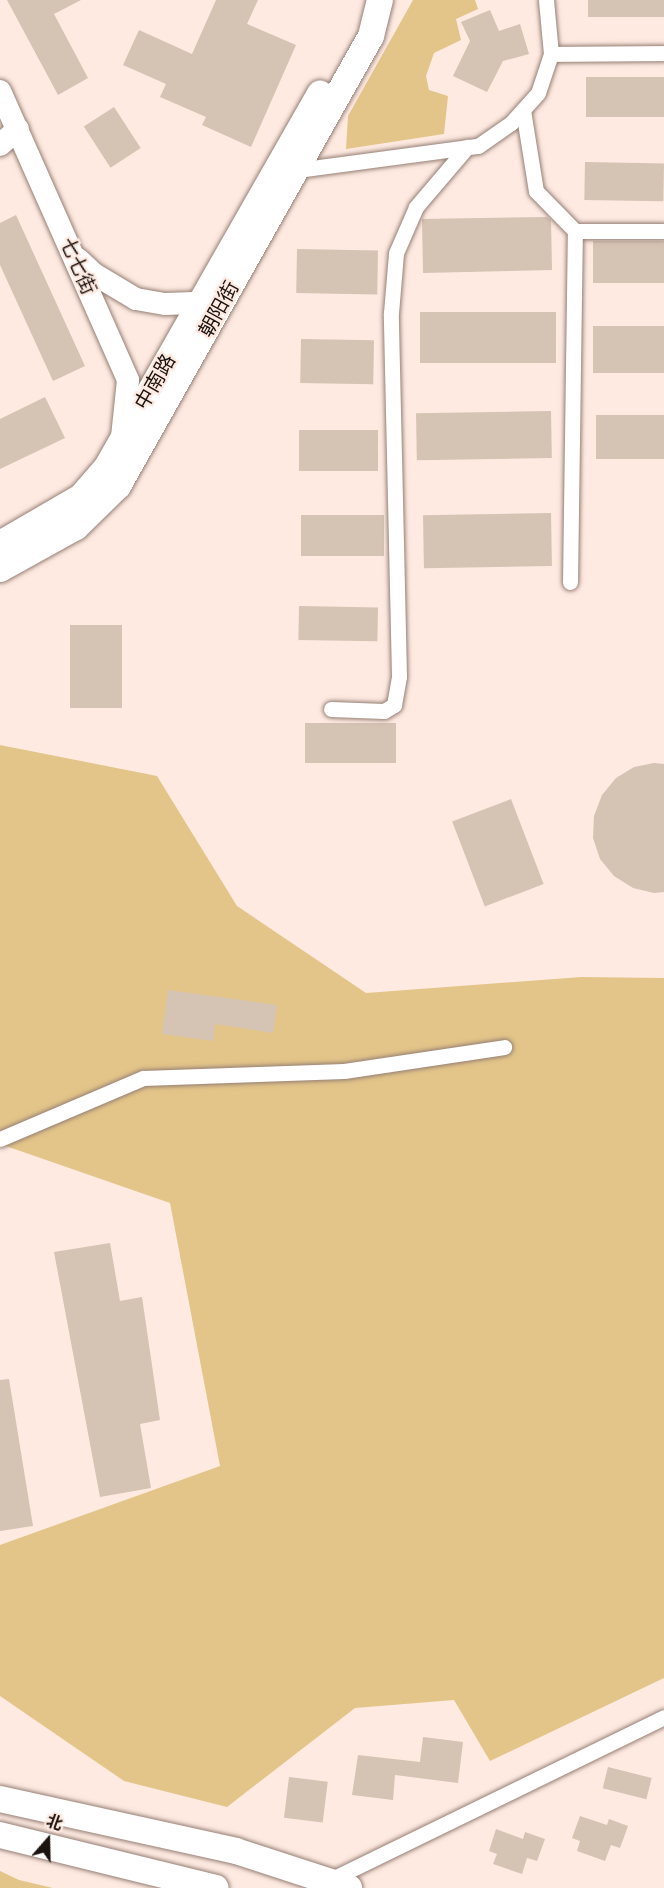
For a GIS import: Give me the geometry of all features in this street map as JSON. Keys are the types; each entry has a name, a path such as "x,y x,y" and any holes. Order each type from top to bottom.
{"main road":[{"name":"朝阳街","path":"0,569 76,527 118,486 371,36 380,0"},
{"path":"371,36 392,0"},
{"name":"中南路","path":"0,544 81,497 119,446 342,56 371,36"},
{"name":"七七街","path":"0,91 128,380 125,424 119,446"},
{"path":"0,145 18,129"},
{"path":"72,254 94,274 136,299 165,304 200,303 228,292"},
{"path":"0,1799 236,1851 339,1885"},
{"path":"0,1835 216,1888"},
{"path":"0,1842 34,1845"}],"street":[{"path":"297,170 478,146 512,123 538,93 551,54 546,0"},
{"path":"551,54 664,53"},
{"path":"523,110 536,191 575,231 570,582"},
{"path":"331,709 384,711 394,705 399,676 392,313 396,253 416,207 467,147"},
{"path":"575,231 664,231"},
{"path":"0,1139 143,1078 344,1071 504,1047"},
{"path":"339,1885 664,1717"}],"shaded area":[{"path":"413,0 475,0 478,9 456,19 461,40 434,53 426,76 429,90 448,96 444,134 346,149 348,116"},
{"path":"0,745 157,776 237,906 366,993 581,977 664,978 664,1678 490,1761 454,1700 355,1708 227,1807 124,1781 0,1696 0,1545 220,1466 170,1203 0,1144"},
{"path":"0,1871 19,1880 53,1888 0,1888"}],"building":[{"path":"7,0 81,0 54,14 88,78 58,95"},
{"path":"216,0 258,0 247,24 296,45 251,147 202,125 206,117 160,97 166,84 123,65 139,30 192,54"},
{"path":"588,0 664,0 664,17 588,17"},
{"path":"490,10 499,31 520,24 529,54 503,61 487,92 453,76 470,41 461,22"},
{"path":"586,77 664,77 664,117 586,117"},
{"path":"114,107 141,148 110,168 84,127"},
{"path":"585,162 664,163 663,201 584,200"},
{"path":"16,215 85,366 53,381 0,265 0,223"},
{"path":"547,217 551,220 552,270 423,273 422,219"},
{"path":"593,241 664,241 664,283 593,283"},
{"path":"297,249 378,250 377,294 296,293"},
{"path":"420,312 556,312 556,363 420,363"},
{"path":"593,326 664,326 664,373 593,373"},
{"path":"301,339 374,340 373,384 300,383"},
{"path":"45,397 65,438 0,469 0,419"},
{"path":"551,411 552,458 417,460 416,413"},
{"path":"596,415 664,415 664,459 596,459"},
{"path":"299,430 378,430 378,471 299,471"},
{"path":"551,513 552,566 424,568 423,515"},
{"path":"301,515 384,515 384,556 301,556"},
{"path":"299,606 378,607 377,641 298,640"},
{"path":"70,625 122,625 122,708 70,708"},
{"path":"305,723 396,723 396,763 305,763"},
{"path":"654,763 664,764 664,892 654,893 633,888 614,876 600,859 593,838 594,816 602,795 616,778 634,767"},
{"path":"511,799 544,884 485,907 452,822"},
{"path":"168,990 277,1005 273,1033 215,1024 213,1041 162,1034"},
{"path":"110,1243 120,1301 142,1297 160,1420 140,1424 151,1488 100,1497 54,1252"},
{"path":"9,1379 33,1526 0,1531 0,1380"},
{"path":"423,1737 463,1742 458,1783 395,1775 393,1800 352,1795 358,1755 420,1762"},
{"path":"608,1767 652,1778 646,1799 603,1788"},
{"path":"289,1777 328,1782 323,1822 284,1818"},
{"path":"580,1816 607,1825 609,1819 628,1826 620,1848 611,1845 605,1861 577,1851 580,1841 572,1838"},
{"path":"496,1829 523,1839 525,1832 545,1839 537,1861 527,1858 522,1874 493,1864 497,1854 489,1851"}]}
